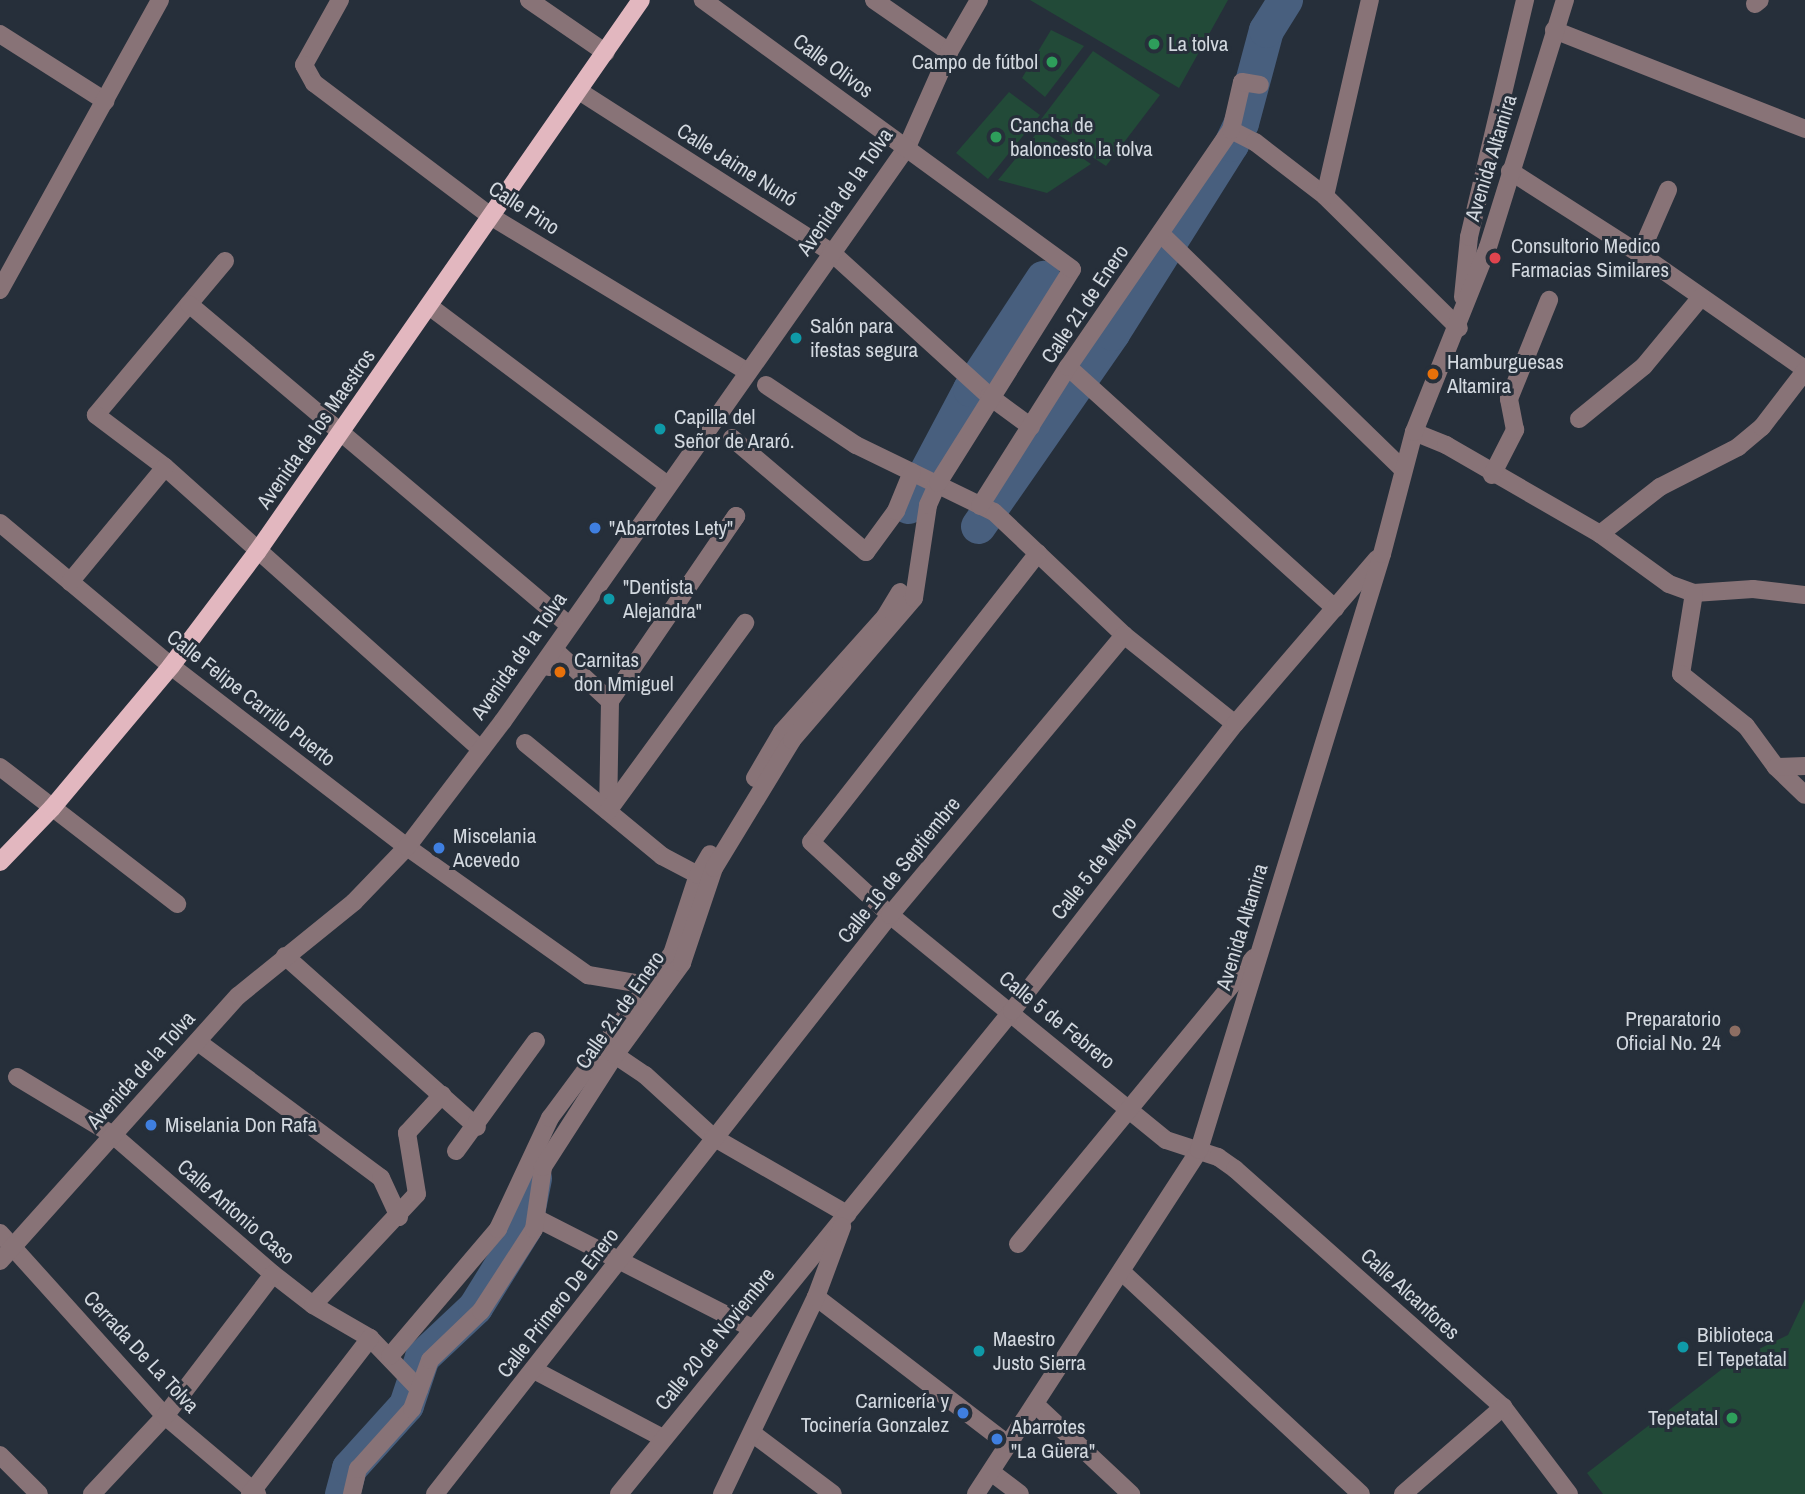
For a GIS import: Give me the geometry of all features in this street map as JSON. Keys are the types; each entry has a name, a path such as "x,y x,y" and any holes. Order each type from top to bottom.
{"main road":[{"name":"Avenida de los Maestros","path":"0,862 52,808 171,666 257,552 641,0"}],"street":[{"path":"0,290 160,0"},
{"name":"Calle Pino","path":"340,0 307,56 306,74 314,83 492,217 746,371"},
{"path":"529,0 606,53"},
{"name":"Calle Olivos","path":"703,0 1072,269 986,392"},
{"path":"874,0 949,52"},
{"name":"Avenida de la Tolva","path":"0,1261 238,996 354,902 407,847 481,750 666,484 907,147 949,52 979,0"},
{"path":"1325,196 1370,0"},
{"name":"Avenida Altamira","path":"1459,328 1469,237 1525,0"},
{"name":"Avenida Altamira","path":"976,1494 1199,1150 1382,554 1414,432 1459,328 1565,0"},
{"path":"1554,30 1805,129"},
{"path":"0,34 105,101"},
{"path":"1251,83 1231,130 1255,142 1325,196 1459,328"},
{"name":"Calle Jaime Nunó","path":"579,91 831,252 986,392 1031,427"},
{"name":"Calle 21 de Enero","path":"987,509 1031,427 1068,367 1166,242 1231,130"},
{"path":"1510,171 1640,254 1805,370 1762,427 1738,447 1660,487 1600,534"},
{"path":"1640,254 1668,190"},
{"path":"1166,242 1404,469"},
{"path":"225,261 96,415 165,467 481,750"},
{"path":"1578,419 1644,366 1701,297"},
{"path":"1492,475 1515,430 1509,398 1549,300"},
{"path":"188,304 569,625"},
{"path":"429,306 666,484"},
{"path":"1068,367 1335,608"},
{"path":"766,385 856,445 987,509 1038,553 1124,635 1235,724"},
{"path":"732,438 866,552 986,392"},
{"path":"1414,432 1446,445 1492,475 1600,534 1669,584 1694,593 1753,589 1805,595"},
{"path":"70,582 165,467"},
{"path":"395,1362 498,1229 550,1118 653,990 672,954 698,876 725,840 782,732 914,598 928,505 923,477"},
{"name":"Calle Felipe Carrillo Puerto","path":"0,523 171,666 407,847 588,975 653,990"},
{"path":"608,811 610,701 729,526"},
{"name":"Calle 5 de Febrero","path":"1038,553 811,842 890,915 1012,1011 1166,1140 1199,1150"},
{"name":"Calle 5 de Mayo","path":"847,1214 1012,1011 1235,724 1382,554"},
{"path":"890,621 900,592"},
{"path":"1694,593 1681,674 1746,726 1776,767 1805,795"},
{"path":"608,811 745,623"},
{"name":"Calle 16 de Septiembre","path":"713,1138 890,915 1124,635"},
{"path":"536,684 559,654 610,701"},
{"path":"525,743 663,856 698,876"},
{"path":"1776,767 1805,766"},
{"path":"0,767 177,904"},
{"name":"Calle 21 de Enero","path":"352,1494 358,1469 412,1409 430,1360 481,1311 534,1229 543,1167 653,990 682,963 725,840"},
{"path":"1018,1244 1258,952"},
{"path":"285,956 477,1127"},
{"path":"456,1151 477,1127 536,1041"},
{"path":"198,1042 381,1178 399,1217"},
{"path":"618,1057 645,1075 713,1138 847,1214 817,1297 722,1494"},
{"name":"Calle Antonio Caso","path":"17,1077 113,1135 313,1306 370,1338 419,1389"},
{"path":"313,1306 399,1217 417,1194 407,1133 442,1095"},
{"name":"Calle Primero De Enero","path":"435,1494 622,1260 713,1138"},
{"name":"Calle Alcanfores","path":"1199,1150 1236,1169 1503,1407 1569,1494"},
{"name":"Calle 20 de Noviembre","path":"619,1494 847,1214"},
{"path":"536,1218 752,1328"},
{"name":"Cerrada De La Tolva","path":"0,1233 165,1416 253,1493"},
{"path":"1122,1272 1362,1494"},
{"path":"92,1494 165,1416 273,1274"},
{"path":"817,1297 1009,1445"},
{"path":"253,1493 370,1338"},
{"path":"534,1370 663,1438"},
{"path":"1035,1404 1131,1494"},
{"path":"1403,1494 1503,1407"},
{"path":"752,1433 833,1494"},
{"path":"0,1455 39,1494"},
{"path":"992,1472 1020,1494"}],"green space":[{"name":"La tolva","path":"1030,0 1228,0 1179,88"},
{"name":"Campo de fútbol","path":"1051,30 1084,46 1045,97 1022,78"},
{"path":"1093,51 1160,95 1106,166 1039,122"},
{"name":"Cancha de baloncesto la tolva","path":"1009,92 1040,115 988,179 956,153"},
{"path":"1040,129 1091,164 1047,193 998,180"},
{"name":"Tepetatal","path":"1805,1299 1805,1494 1603,1494 1587,1473 1730,1363 1788,1335"}],"waterway":[{"path":"978,526 1112,333 1231,144 1241,123 1266,30 1285,0"},
{"path":"908,506 970,389 1043,278"},
{"path":"342,1494 349,1468 406,1405 422,1357 475,1307 524,1228 534,1178"}],"place":[{"name":"La tolva","path":"1154,44"},
{"name":"Campo de fútbol","path":"1052,62"},
{"name":"Cancha de baloncesto la tolva","path":"996,137"},
{"name":"Consultorio Medico Farmacias Similares","path":"1495,258"},
{"name":"Salón para ifestas segura","path":"796,338"},
{"name":"Hamburguesas Altamira","path":"1433,374"},
{"name":"Capilla del Señor de Araró.","path":"660,429"},
{"name":"\"Abarrotes Lety\"","path":"595,528"},
{"name":"\"Dentista Alejandra\"","path":"609,599"},
{"name":"Carnitas don Mmiguel","path":"560,672"},
{"name":"Miscelania Acevedo","path":"439,848"},
{"name":"Preparatorio Oficial No. 24","path":"1735,1031"},
{"name":"Miselania Don Rafa","path":"151,1125"},
{"name":"Biblioteca El Tepetatal","path":"1683,1347"},
{"name":"Maestro Justo Sierra","path":"979,1351"},
{"name":"Carnicería y Tocinería Gonzalez","path":"963,1413"},
{"name":"Tepetatal","path":"1732,1418"},
{"name":"Abarrotes \"La Güera\"","path":"997,1439"}]}
